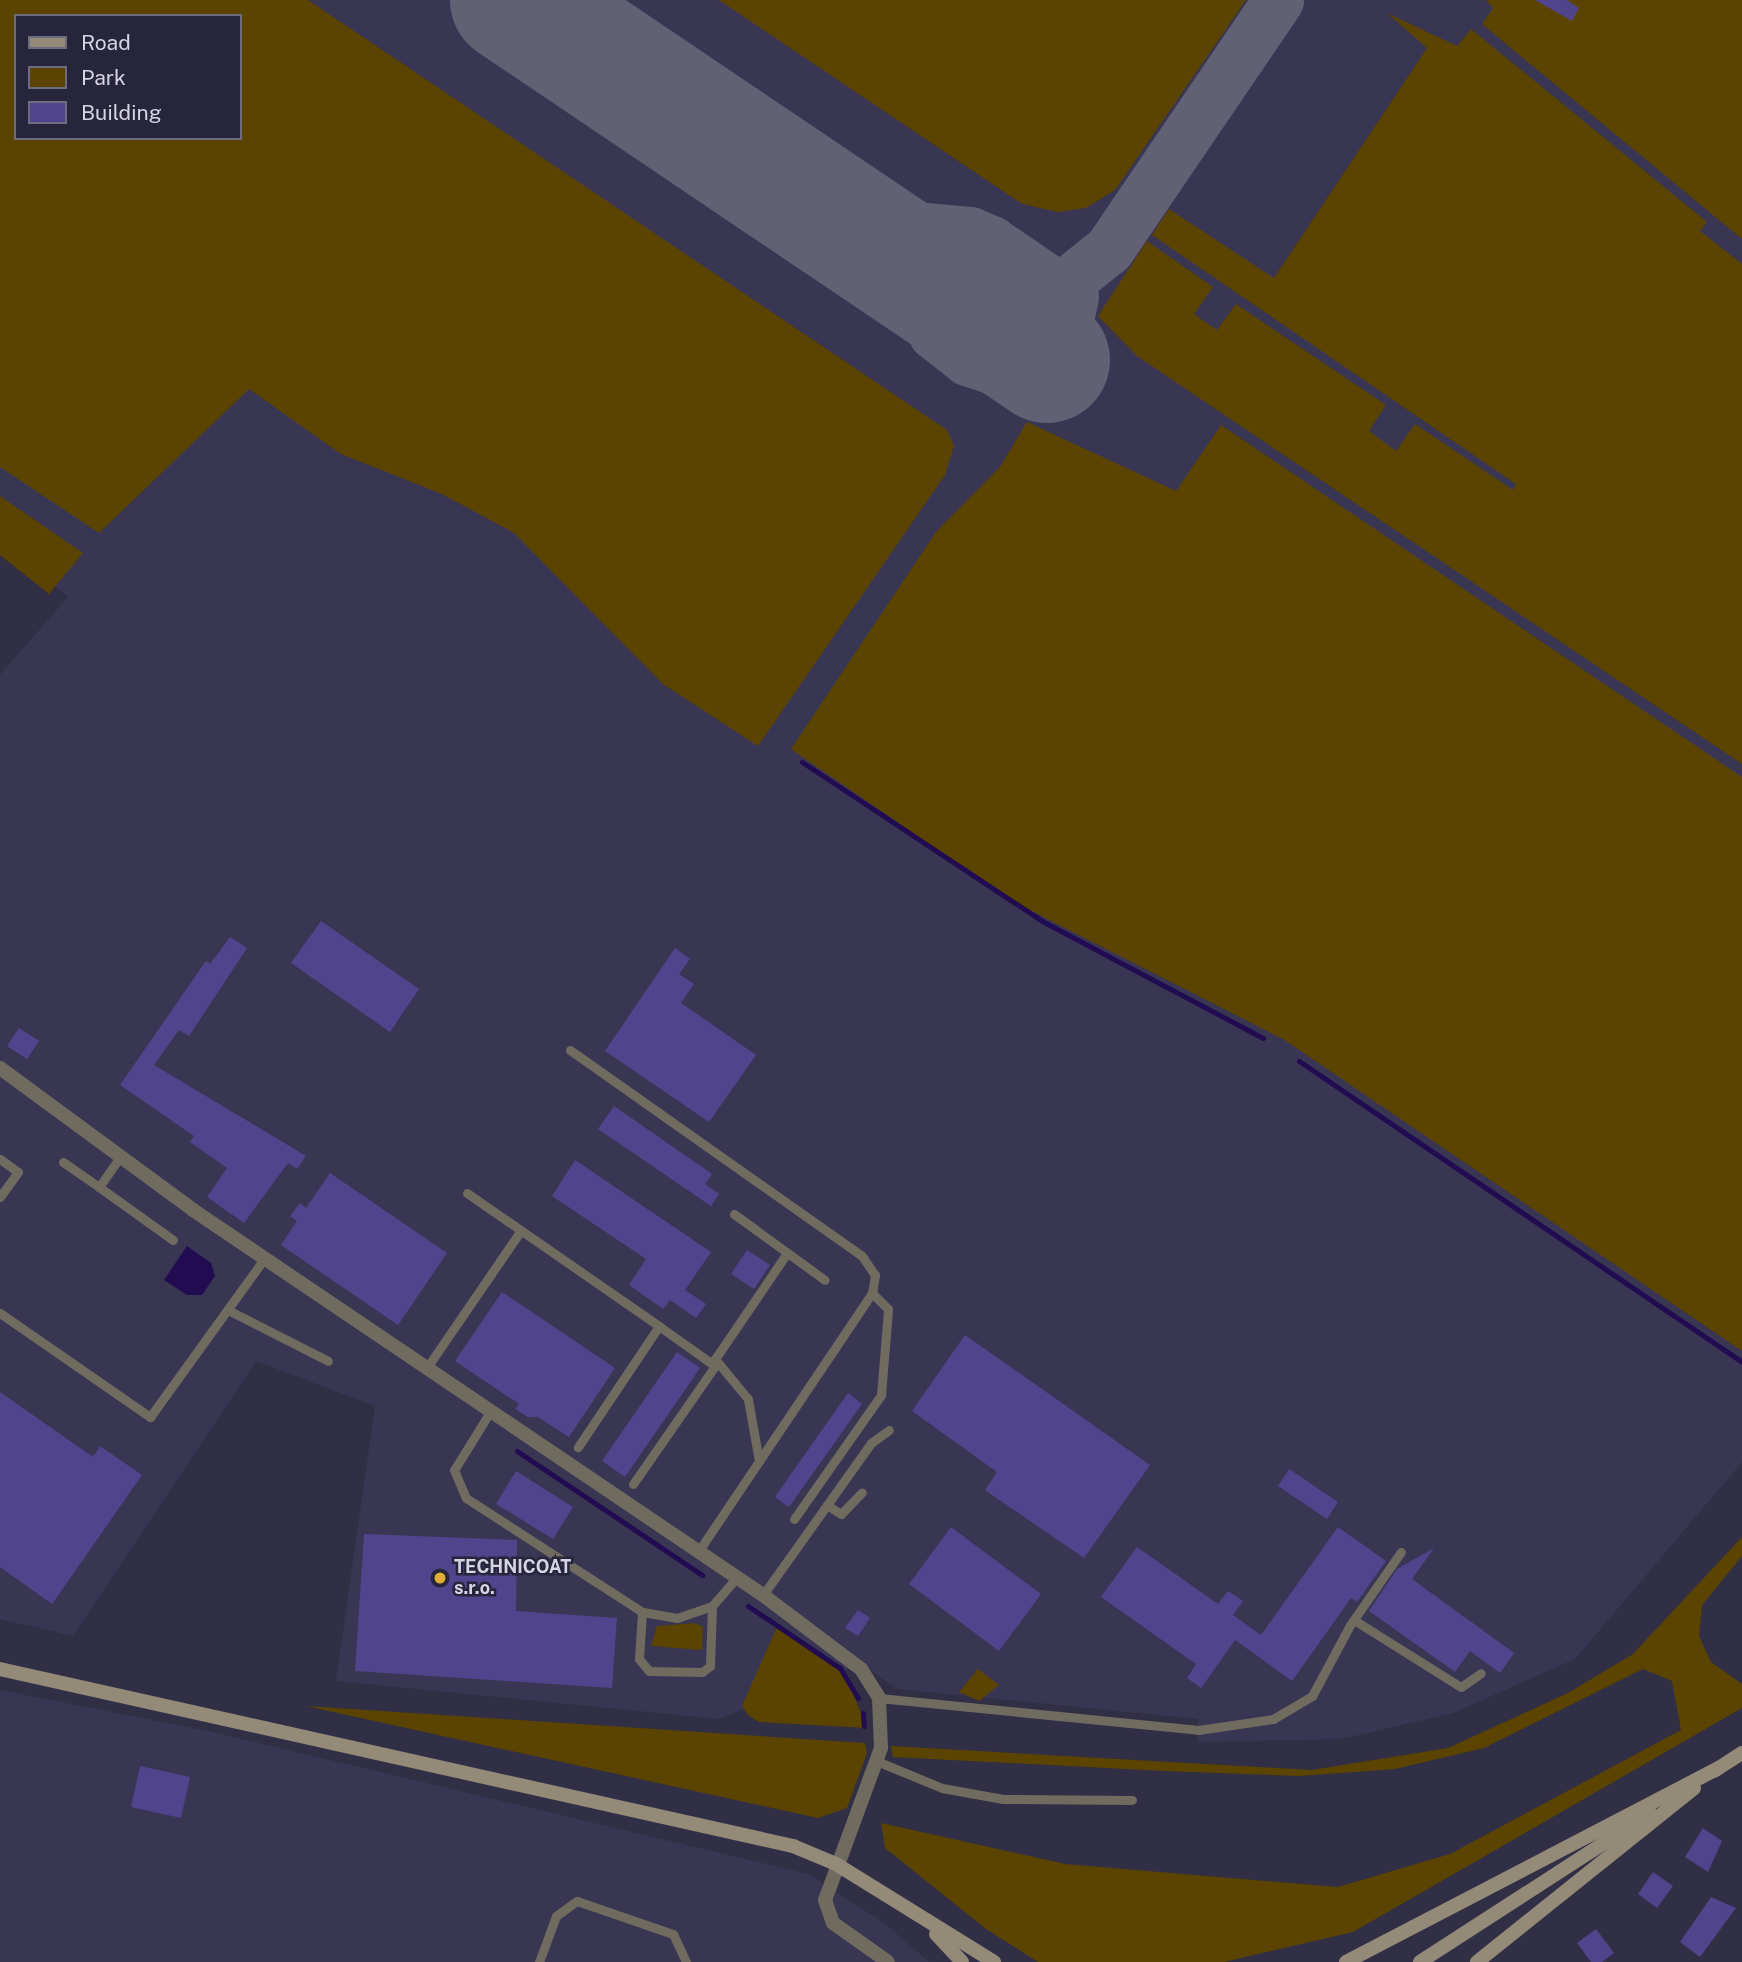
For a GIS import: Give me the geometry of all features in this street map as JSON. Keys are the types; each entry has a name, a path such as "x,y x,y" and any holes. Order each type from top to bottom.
{"main road":[{"path":"0,1669 752,1833 835,1864 926,1923 994,1962"},
{"path":"1420,1962 1742,1753"},
{"path":"1346,1962 1719,1768"},
{"path":"1477,1962 1719,1768"},
{"path":"926,1923 962,1962"}],"street":[{"path":"0,1068 264,1259 697,1553 764,1595 844,1653 879,1698 879,1762 835,1864 825,1900 833,1923 888,1962"}],"lane":[{"path":"569,1050 862,1256 875,1276 872,1293 697,1553"},
{"path":"99,1187 121,1157"},
{"path":"0,1159 18,1172 0,1198"},
{"path":"63,1162 173,1240"},
{"path":"467,1193 715,1366 748,1399 759,1461"},
{"path":"734,1214 825,1280"},
{"path":"426,1369 521,1230"},
{"path":"633,1484 715,1366 787,1253"},
{"path":"0,1313 150,1417 264,1259"},
{"path":"794,1519 881,1395 888,1309 872,1293"},
{"path":"228,1310 328,1361"},
{"path":"578,1447 659,1326"},
{"path":"490,1412 454,1470 466,1498 642,1612 677,1618 712,1606 736,1578"},
{"path":"764,1595 842,1483 889,1430"},
{"path":"827,1473 842,1483"},
{"path":"827,1505 841,1514 862,1492"},
{"path":"879,1698 1198,1730 1273,1719 1312,1696 1354,1620 1401,1552"},
{"path":"642,1612 639,1660 649,1671 702,1672 710,1666 712,1606"},
{"path":"1354,1620 1461,1687 1481,1673"},
{"path":"879,1762 942,1788 1003,1799 1132,1800"},
{"path":"540,1962 556,1916 577,1901 673,1934 686,1962"}],"shaded area":[{"path":"0,0 1742,0 1742,1462 1575,1659 1453,1713 1341,1739 1198,1742 1198,1719 897,1689 861,1664 719,1719 336,1681 375,1406 256,1361 73,1636 0,1619 0,675 68,597 0,539"},
{"path":"187,1246 211,1263 215,1276 202,1295 187,1295 164,1280"},
{"path":"0,1690 208,1731 808,1874 883,1922 929,1962 0,1962"}],"green space":[{"path":"0,0 308,0 947,430 954,446 945,475 758,746 663,684 514,533 442,494 341,454 249,389 99,533 0,467"},
{"path":"719,0 1246,0 1115,190 1086,208 1058,212 1022,204"},
{"path":"1486,0 1742,0 1742,239 1482,24 1493,8"},
{"path":"1387,13 1457,46 1471,29 1707,222 1700,231 1742,264 1742,764 1137,356 1098,316 1147,241 1213,287 1194,314 1217,330 1236,304 1386,405 1369,431 1396,451 1415,424 1513,490 1516,484 1152,235 1169,209 1274,278 1427,48"},
{"path":"1027,422 1176,491 1221,425 1742,777 1742,1351 1283,1039 1012,901 791,749 936,532 1000,467"},
{"path":"0,496 83,553 49,594 0,555"},
{"path":"1742,1537 1742,1556 1702,1605 1699,1636 1711,1662 1742,1684 1742,1708 1353,1932 1224,1962 1038,1962 986,1929 885,1848 881,1823 1065,1864 1338,1887 1450,1854 1681,1730 1672,1681 1643,1669 1484,1748 1395,1769 1300,1776 1165,1771 893,1757 891,1746 1312,1770 1448,1748 1568,1693 1633,1654"},
{"path":"695,1623 703,1627 702,1650 651,1646 657,1626"},
{"path":"777,1627 845,1674 867,1728 759,1722 748,1715 742,1706"},
{"path":"978,1669 999,1685 979,1701 959,1692"},
{"path":"306,1706 865,1743 867,1753 847,1808 818,1818"}],"building":[{"path":"1535,0 1567,0 1579,8 1572,21"},
{"path":"321,921 419,989 390,1032 291,963"},
{"path":"230,937 247,948 189,1036 179,1030 154,1065 306,1156 297,1169 288,1163 244,1223 207,1197 227,1168 190,1142 194,1136 120,1085 206,961 210,964"},
{"path":"675,948 690,959 679,974 694,984 681,1003 756,1055 709,1122 605,1051"},
{"path":"19,1028 39,1041 27,1059 7,1046"},
{"path":"614,1106 712,1174 705,1184 719,1194 711,1206 598,1129"},
{"path":"575,1160 711,1252 685,1290 706,1304 696,1318 670,1300 663,1309 629,1285 646,1259 552,1196"},
{"path":"330,1173 447,1253 398,1325 281,1245 297,1221 290,1216 300,1203 306,1208"},
{"path":"747,1250 770,1265 754,1289 731,1274"},
{"path":"502,1292 615,1368 569,1437 538,1417 528,1417 515,1409 519,1404 455,1361"},
{"path":"965,1335 1150,1465 1084,1558 985,1490 997,1472 912,1411"},
{"path":"677,1352 700,1368 625,1477 602,1461"},
{"path":"0,1392 93,1457 100,1446 142,1475 52,1604 0,1567"},
{"path":"848,1393 862,1404 789,1507 775,1497"},
{"path":"1289,1469 1338,1502 1327,1519 1278,1486"},
{"path":"516,1471 573,1507 553,1539 496,1504"},
{"path":"951,1527 1041,1594 999,1651 909,1584"},
{"path":"1338,1527 1386,1561 1357,1602 1351,1598 1292,1681 1235,1640 1201,1688 1187,1678 1196,1664 1101,1597 1137,1547 1218,1604 1228,1591 1243,1601 1233,1615 1261,1635"},
{"name":"TECHNICOAT s.r.o.","path":"364,1534 517,1540 516,1611 617,1618 612,1688 355,1671"},
{"path":"1434,1548 1412,1579 1514,1653 1500,1673 1470,1651 1455,1672 1369,1611 1397,1569"},
{"path":"858,1610 870,1618 858,1636 845,1628"},
{"path":"140,1766 190,1777 181,1818 131,1807"},
{"path":"1703,1828 1722,1841 1708,1872 1685,1857"},
{"path":"1653,1872 1673,1886 1657,1908 1638,1894"},
{"path":"1711,1897 1736,1908 1700,1957 1680,1942"},
{"path":"1596,1929 1614,1953 1602,1962 1591,1962 1577,1943"}],"waterway":[{"path":"802,762 1042,921 1263,1038"},
{"path":"1299,1061 1742,1362"},
{"path":"517,1451 702,1575"},
{"path":"748,1606 840,1668 858,1698"},
{"path":"863,1713 864,1726"}],"taxiway":[{"path":"692,117 937,282 987,297 1029,296 1073,278 1109,249 1278,0"},
{"path":"851,221 970,232 991,241 1073,297 1067,322 1046,349 1018,364 988,367 967,360 934,334 912,280 891,259"}],"runway":[{"path":"513,0 1047,360"}],"place":[{"name":"TECHNICOAT s.r.o.","path":"440,1578"}]}
